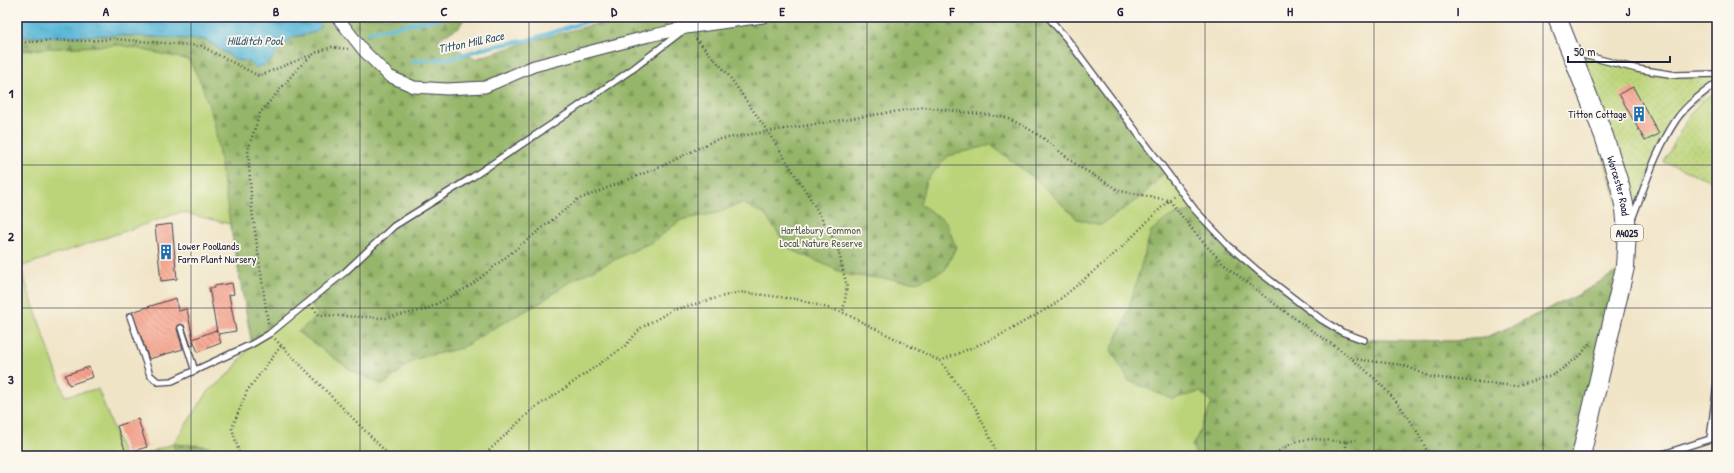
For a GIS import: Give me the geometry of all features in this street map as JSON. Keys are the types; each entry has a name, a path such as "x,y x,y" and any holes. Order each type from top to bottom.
{"main road":[{"name":"Worcester Road","path":"1557,17 1604,136 1620,186 1625,208 1627,232 1626,267 1582,455"}],"street":[{"path":"337,17 364,51 389,76 414,87 447,89 485,88 534,66 650,36 686,28 763,17"}],"lane":[{"path":"1048,17 1067,39 1194,210 1228,245 1258,271 1322,320 1342,332 1364,340"},
{"path":"130,316 150,375 158,382 172,382 252,344 269,334 346,272 394,226 471,178 574,110 634,68 686,28"},
{"path":"1570,51 1637,69 1676,75 1717,74"},
{"path":"1627,232 1656,159 1676,120 1701,95 1717,83"},
{"path":"181,328 195,371"},
{"path":"1657,456 1710,439 1717,384"}],"path":[{"path":"686,28 727,73 768,132 810,198 837,245 847,287 842,312"},
{"path":"17,43 55,40 84,41 114,39 201,46 259,76 332,47 364,51"},
{"path":"315,53 298,68 260,113 248,149 252,210 269,334 390,456"},
{"path":"308,303 318,315 336,317 386,318 425,310 470,286 577,200 660,167 715,140 924,107 1004,117 1037,134 1078,166 1120,191 1169,200 1201,241 1229,267 1304,325 1353,359 1395,398 1421,436 1429,456"},
{"path":"940,361 997,337 1052,306 1118,251 1179,190"},
{"path":"483,456 534,408 625,346 641,328 672,310 739,292 796,299 842,312 940,361 975,408 999,456"},
{"path":"240,456 232,428 248,391 281,346"},
{"path":"1353,359 1402,365 1431,376 1515,386 1555,374 1581,355"},
{"path":"1272,456 1278,451 1302,440 1346,442 1356,440"},
{"path":"1346,442 1346,456"}],"green space":[{"name":"Hartlebury Common Local Nature Reserve","path":"17,17 337,17 364,51 534,66 1165,172 1228,245 1322,320 1364,340 1452,341 1484,338 1578,295 1625,267 1583,456 139,456 173,444 208,392 231,372 252,344 230,224 181,212 20,267 65,396 98,389 124,456 17,456 17,52 41,49 17,50"},
{"path":"311,17 465,17 459,27 438,39 475,59 532,41 622,17 1048,17 1165,172 1142,196 1101,225 1077,219 1038,181 991,145 948,156 926,181 920,204 946,222 956,247 945,270 917,282 848,275 790,249 764,214 742,203 717,213 681,220 654,241 572,280 540,303 497,326 462,348 415,359 383,385 351,370 298,332 318,315 309,303 252,344 230,224 214,121 201,83 189,60 121,45 17,50 17,37 117,35 206,40 236,60 270,62 277,51 287,41 294,37 312,32 321,26"},
{"path":"1570,51 1596,59 1676,75 1717,74 1717,83 1676,120 1656,159 1627,232"},
{"path":"1717,91 1717,176 1712,181 1664,162 1686,121 1700,102"},
{"path":"1195,210 1228,245 1322,320 1364,340 1452,341 1484,338 1578,295 1625,267 1581,456 1197,456 1192,446 1212,403 1200,392 1172,399 1129,381 1111,350 1126,318 1151,231 1169,217"},
{"path":"173,444 205,446 226,454 227,456 177,456"}],"water":[{"name":"Hillditch Pool","path":"17,17 311,17 321,26 315,32 293,37 275,54 270,62 255,68 250,62 236,60 206,40 117,35 17,37"}],"building":[{"name":"Titton Cottage","path":"1633,87 1659,134 1645,141 1619,94"},
{"name":"Lower Poollands Farm Plant Nursery","path":"172,224 177,279 161,281 155,226"},
{"path":"232,283 234,294 229,295 236,331 218,334 221,343 198,352 193,340 194,345 191,346 184,325 179,324 177,329 183,349 149,359 132,312 176,298 178,311 187,309 193,339 216,330 217,332 209,288"},
{"path":"89,367 93,377 69,385 65,375"},
{"path":"138,419 147,447 126,453 117,426"}],"waterway":[{"path":"369,32 446,17"},
{"name":"Titton Mill Race","path":"413,61 452,58 485,48 528,40 601,17"}],"place":[{"name":"Titton Cottage","path":"1639,114"},
{"name":"Lower Poollands Farm Plant Nursery","path":"166,252"}]}
